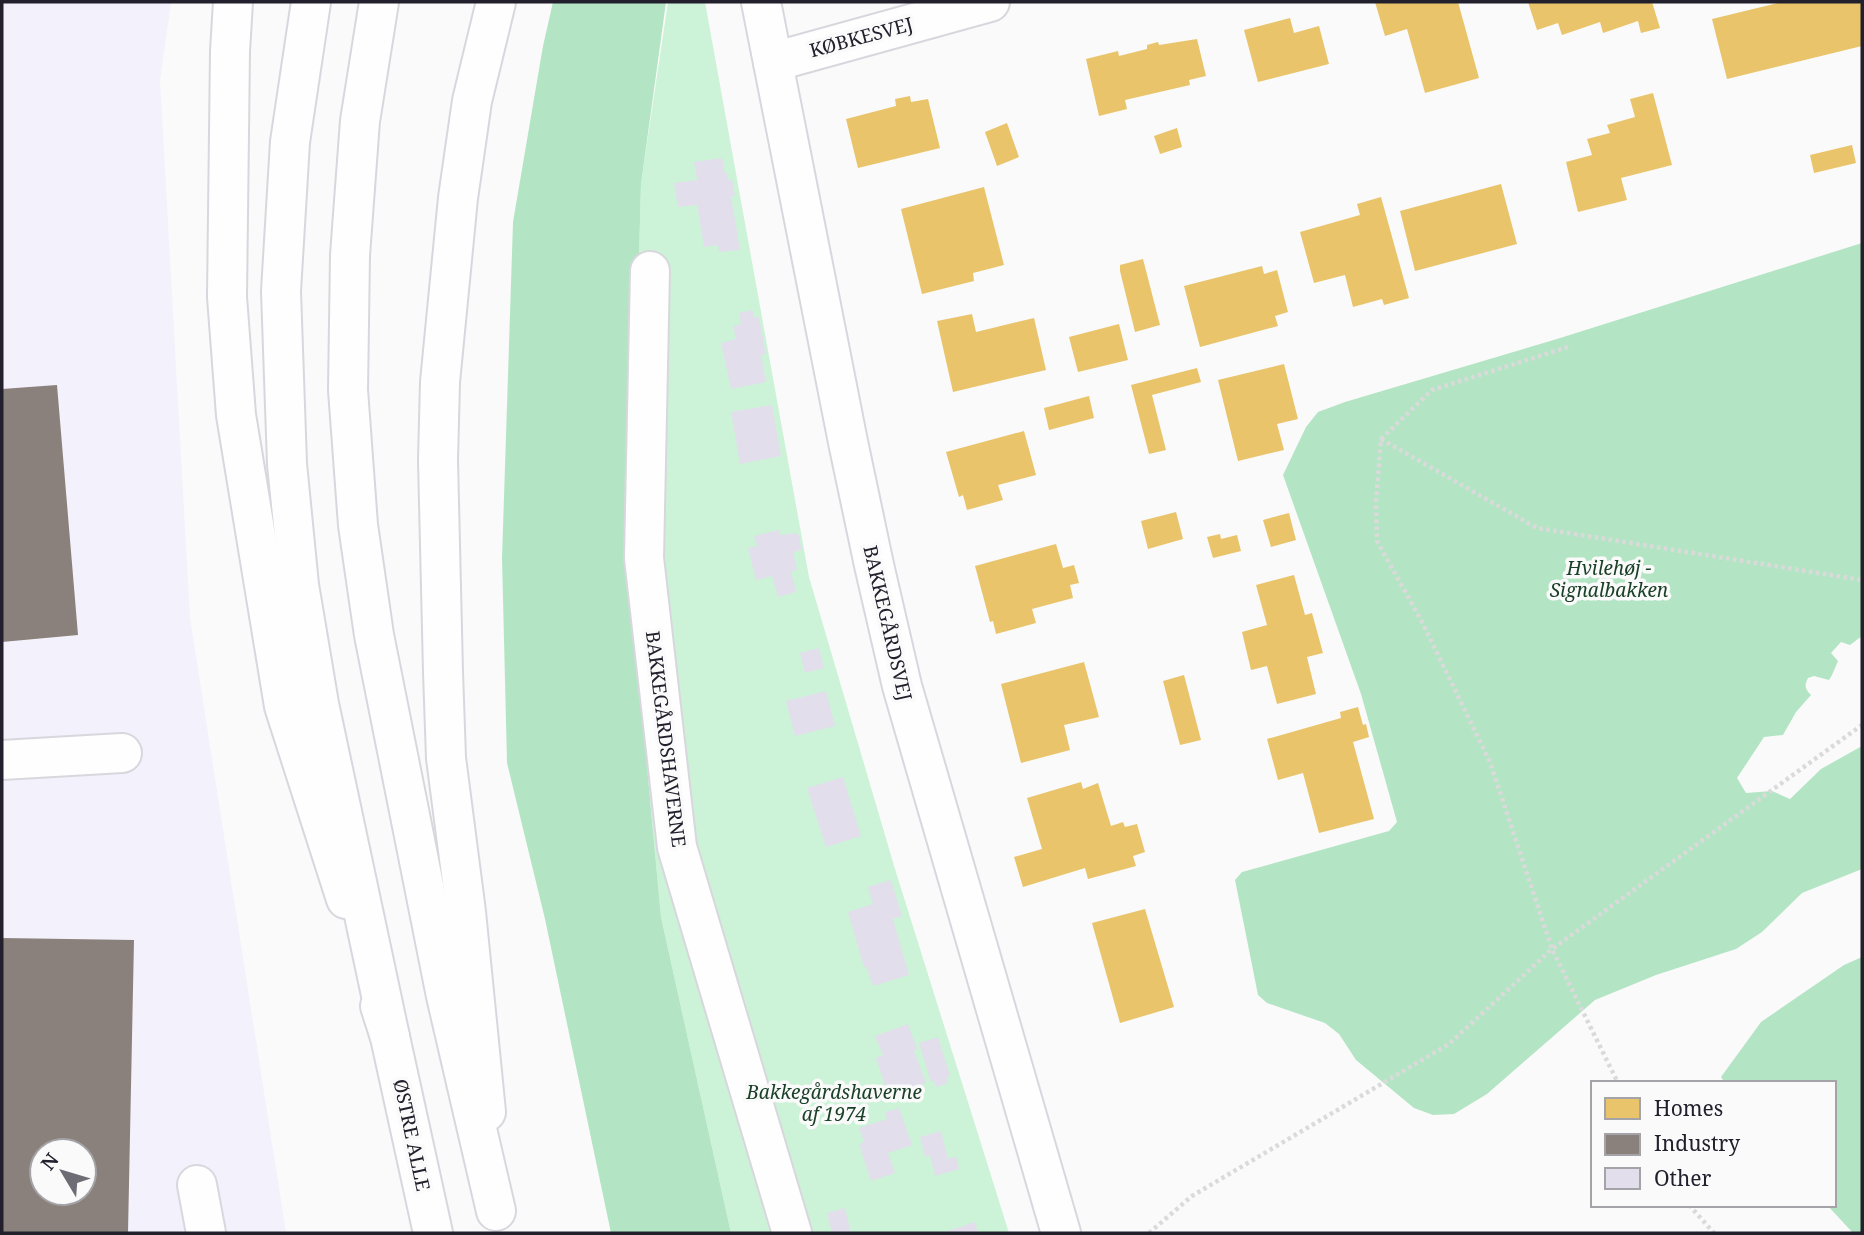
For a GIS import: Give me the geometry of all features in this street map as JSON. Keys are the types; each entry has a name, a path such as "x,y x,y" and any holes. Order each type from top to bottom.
{"main road":[{"path":"233,2 230,51 228,297 236,415 285,706 390,1037"},
{"path":"312,2 290,142 281,291 287,464 299,584 319,704 390,1037"},
{"path":"379,2 360,121 350,255 348,390 358,525 374,635 432,929 499,1222"},
{"path":"496,2 472,101 458,198 440,382 438,460 446,758 466,912 499,1222"},
{"name":"BAKKEGÅRDSVEJ","path":"761,2 848,442 902,685 1061,1233"},
{"name":"KØBKESVEJ","path":"773,62 990,2"},
{"name":"BAKKEGÅRDSHAVERNE","path":"650,271 644,558 677,846 792,1233"},
{"path":"2,760 122,753"},
{"name":"ØSTRE ALLE","path":"390,1037 433,1233"},
{"path":"197,1185 206,1233"}],"path":[{"path":"1568,347 1432,390 1381,439 1376,503 1377,541 1422,622 1490,761 1552,949 1617,1081"},
{"path":"1381,439 1538,528 1862,580"},
{"path":"1149,1233 1192,1196 1449,1044 1552,949 1862,725"},
{"path":"1691,1207 1714,1233"}],"shaded area":[{"path":"2,2 171,2 160,80 190,618 286,1233 2,1233"}],"green space":[{"path":"553,2 666,2 641,184 630,584 661,917 731,1233 611,1233 545,919 507,763 502,558 513,222"},
{"name":"Bakkegårdshaverne af 1974","path":"668,2 705,2 809,577 895,869 1009,1233 731,1233 661,917 630,584 641,183"},
{"name":"Hvilehøj - Signalbakken","path":"1862,243 1862,636 1850,645 1841,642 1831,653 1838,661 1829,680 1814,676 1808,678 1806,687 1811,695 1796,712 1783,735 1764,737 1737,778 1746,793 1772,791 1790,799 1821,769 1862,746 1862,869 1802,893 1762,932 1736,949 1656,975 1595,1000 1487,1094 1454,1114 1433,1115 1414,1108 1356,1060 1339,1034 1325,1023 1267,1003 1258,995 1235,880 1242,872 1389,831 1397,822 1361,694 1283,475 1306,427 1318,412 1345,402 1557,339"},
{"path":"1862,957 1862,1233 1853,1233 1829,1207 1836,1207 1836,1081 1724,1081 1721,1077 1761,1022 1844,965"}],"building: Homes":[{"path":"1375,2 1458,2 1479,78 1425,93 1407,29 1385,36"},
{"path":"1528,2 1652,2 1660,28 1641,33 1638,21 1603,33 1600,22 1562,35 1558,23 1537,30"},
{"path":"1782,2 1862,2 1862,46 1727,79 1712,19"},
{"path":"1290,18 1294,33 1319,26 1329,64 1258,82 1244,30"},
{"path":"1197,39 1206,76 1189,80 1190,85 1125,100 1127,109 1099,116 1086,59 1118,51 1119,56 1147,49 1147,45 1158,42 1159,45"},
{"path":"1653,93 1672,165 1621,178 1627,200 1578,212 1566,162 1592,155 1587,139 1610,133 1607,125 1635,117 1630,99"},
{"path":"910,96 911,102 928,99 940,148 858,168 846,119 896,106 895,99"},
{"path":"1007,123 1019,157 997,166 985,132"},
{"path":"1177,128 1182,147 1160,154 1154,136"},
{"path":"1852,145 1856,163 1814,173 1810,155"},
{"path":"1501,184 1517,244 1415,271 1400,211"},
{"path":"984,187 1004,265 973,273 974,281 922,294 901,209"},
{"path":"1381,197 1409,298 1384,305 1382,299 1353,307 1345,275 1314,283 1300,232 1360,215 1357,204"},
{"path":"1143,259 1160,325 1135,332 1120,265"},
{"path":"1262,266 1264,274 1277,270 1288,312 1275,316 1278,326 1200,347 1184,286"},
{"path":"972,314 976,332 1034,318 1046,370 953,392 937,321"},
{"path":"1119,324 1128,360 1078,372 1069,337"},
{"path":"1284,364 1298,419 1277,424 1284,450 1238,461 1218,380"},
{"path":"1197,368 1201,382 1152,395 1166,450 1149,454 1131,385"},
{"path":"1089,396 1094,418 1049,430 1044,408"},
{"path":"1024,431 1036,475 998,485 1003,500 967,510 963,495 959,497 946,452"},
{"path":"1176,512 1183,539 1148,549 1141,521"},
{"path":"1289,513 1296,540 1271,547 1263,520"},
{"path":"1220,534 1221,539 1237,535 1241,551 1213,558 1207,537"},
{"path":"1056,544 1063,568 1074,565 1079,583 1070,585 1073,598 1032,609 1036,623 996,634 993,621 990,622 975,566"},
{"path":"1294,575 1305,615 1312,613 1323,653 1307,657 1316,694 1277,704 1267,666 1251,670 1242,632 1267,625 1256,585"},
{"path":"1084,662 1099,717 1064,725 1070,750 1021,763 1001,684"},
{"path":"1184,675 1201,740 1180,745 1163,681"},
{"path":"1358,707 1369,737 1353,742 1374,819 1319,833 1303,773 1278,780 1267,739 1341,718 1340,712"},
{"path":"1081,782 1083,789 1098,783 1111,826 1123,822 1125,827 1137,824 1145,852 1133,856 1136,866 1088,879 1085,868 1023,887 1014,857 1042,849 1027,798"},
{"path":"1145,909 1174,1007 1120,1023 1092,923"}],"building: Industry":[{"path":"57,385 78,635 2,642 2,389"},
{"path":"2,938 134,940 128,1233 2,1233"}],"building: Other":[{"path":"722,158 725,174 727,173 728,180 732,179 735,196 731,196 740,250 719,252 718,245 704,247 697,205 678,207 674,183 697,180 694,162"},
{"path":"752,310 754,317 759,317 766,354 761,355 766,382 731,389 721,343 736,339 733,326 741,324 739,313"},
{"path":"772,405 781,456 740,464 731,412"},
{"path":"779,530 780,535 798,533 802,550 793,552 797,570 791,571 796,592 778,597 772,576 756,580 748,548 757,546 754,536"},
{"path":"819,648 824,668 805,673 800,653"},
{"path":"826,691 835,726 795,736 786,701"},
{"path":"843,777 861,836 826,847 807,788"},
{"path":"891,880 902,916 893,919 909,975 873,986 866,966 864,967 848,912 873,904 868,887"},
{"path":"908,1024 917,1049 914,1051 926,1083 889,1097 876,1058 883,1055 875,1036"},
{"path":"938,1037 950,1076 947,1077 948,1083 936,1087 934,1081 931,1082 919,1043"},
{"path":"899,1108 912,1145 888,1153 895,1173 871,1181 859,1144 864,1142 859,1128 887,1119 885,1112"},
{"path":"941,1131 948,1159 956,1156 959,1169 935,1176 930,1155 925,1157 920,1137"},
{"path":"845,1208 851,1233 832,1233 827,1213"},
{"path":"975,1222 978,1233 942,1233"}]}
